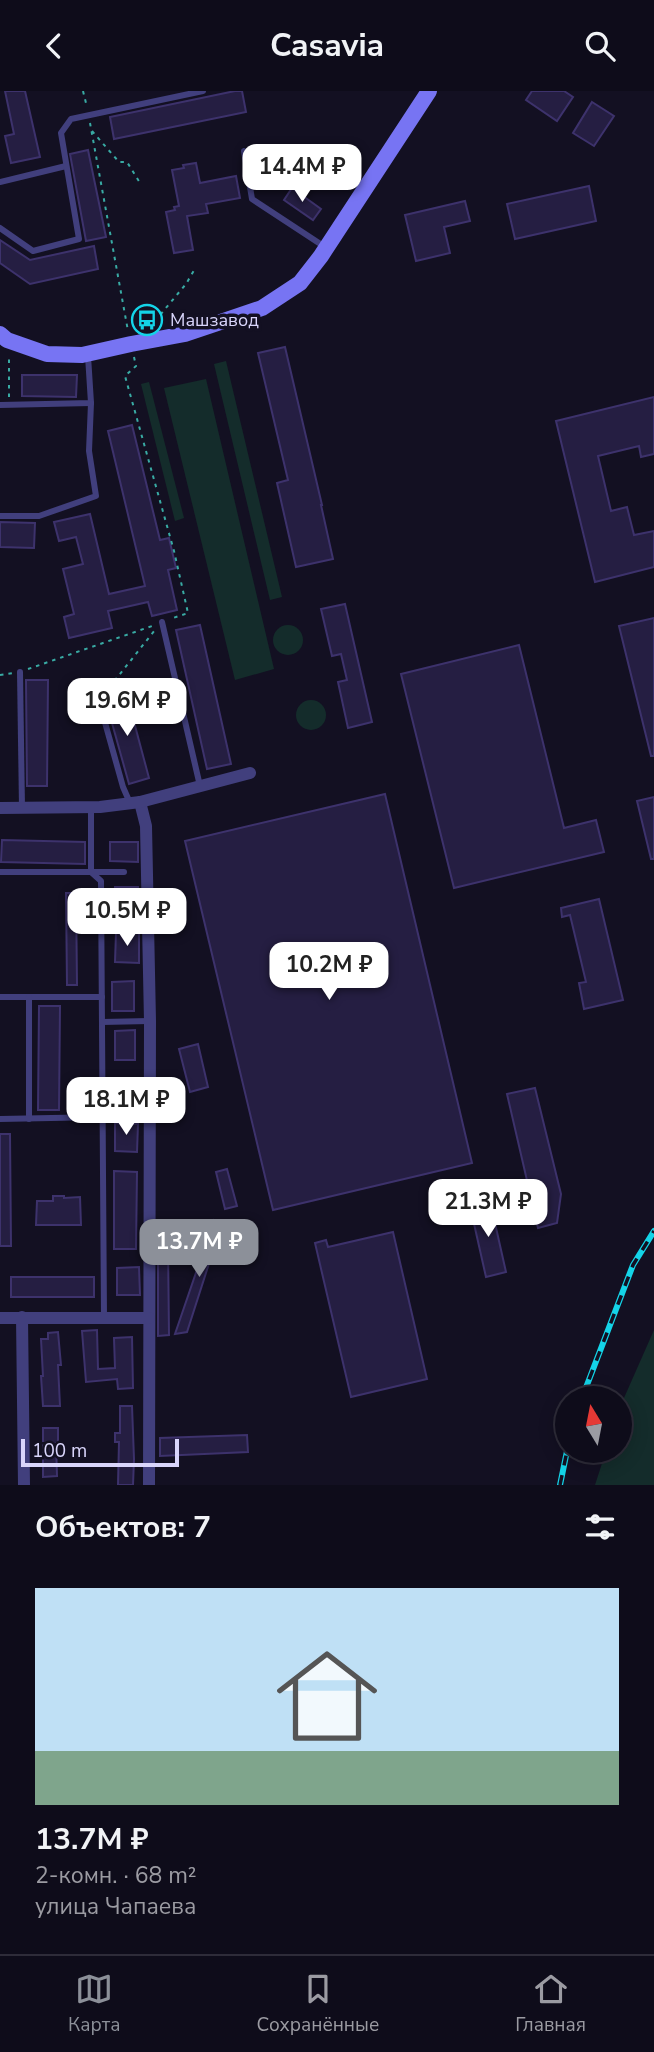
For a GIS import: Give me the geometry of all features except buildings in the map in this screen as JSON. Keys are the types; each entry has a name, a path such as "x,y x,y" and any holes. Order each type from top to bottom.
{"main road":[{"path":"0,334 8,340 47,354 88,355 185,334 262,308 300,283 429,91"}],"street":[{"path":"0,808 91,807 135,803 250,773"},
{"path":"135,803 146,826 150,1021 149,1485"},
{"path":"22,1317 24,1485"},
{"path":"0,1318 149,1318"}],"lane":[{"path":"0,229 33,251 79,239 61,133 71,119 203,91"},
{"path":"244,151 252,199 326,248"},
{"path":"0,181 66,166"},
{"path":"0,516 39,516 96,496 89,451 91,403 88,355"},
{"path":"0,405 91,403"},
{"path":"162,622 200,786"},
{"path":"20,672 22,808"},
{"path":"99,701 123,787 135,803"},
{"path":"91,807 91,872 101,881 104,1317"},
{"path":"0,872 124,871"},
{"path":"0,997 102,997"},
{"path":"29,997 29,1119"},
{"path":"102,1022 150,1021"},
{"path":"0,1119 103,1117"}],"path":[{"path":"0,675 20,672 188,613 174,551 125,376 136,366 125,323 83,91"},
{"path":"91,130 119,162 127,162 140,183"},
{"path":"155,321 186,284 196,267"},
{"path":"9,356 9,405"},
{"path":"99,701 162,622"}],"green space":[{"path":"226,361 282,597 270,600 214,364"},
{"path":"206,379 274,669 235,680 164,388"},
{"path":"149,382 184,518 175,521 141,384"},
{"path":"288,625 294,626 302,634 302,646 294,654 288,655 282,654 274,646 273,640 274,634 282,626"},
{"path":"311,700 317,701 325,709 325,721 317,729 311,730 305,729 297,721 296,715 297,709 305,701"},
{"path":"654,1330 654,1485 595,1485 602,1463 632,1463 632,1386 629,1386"}],"railway":[{"path":"587,1386 633,1265 654,1231"},
{"path":"560,1485 565,1463"}],"place":[{"name":"Машзавод","path":"147,320"}]}
